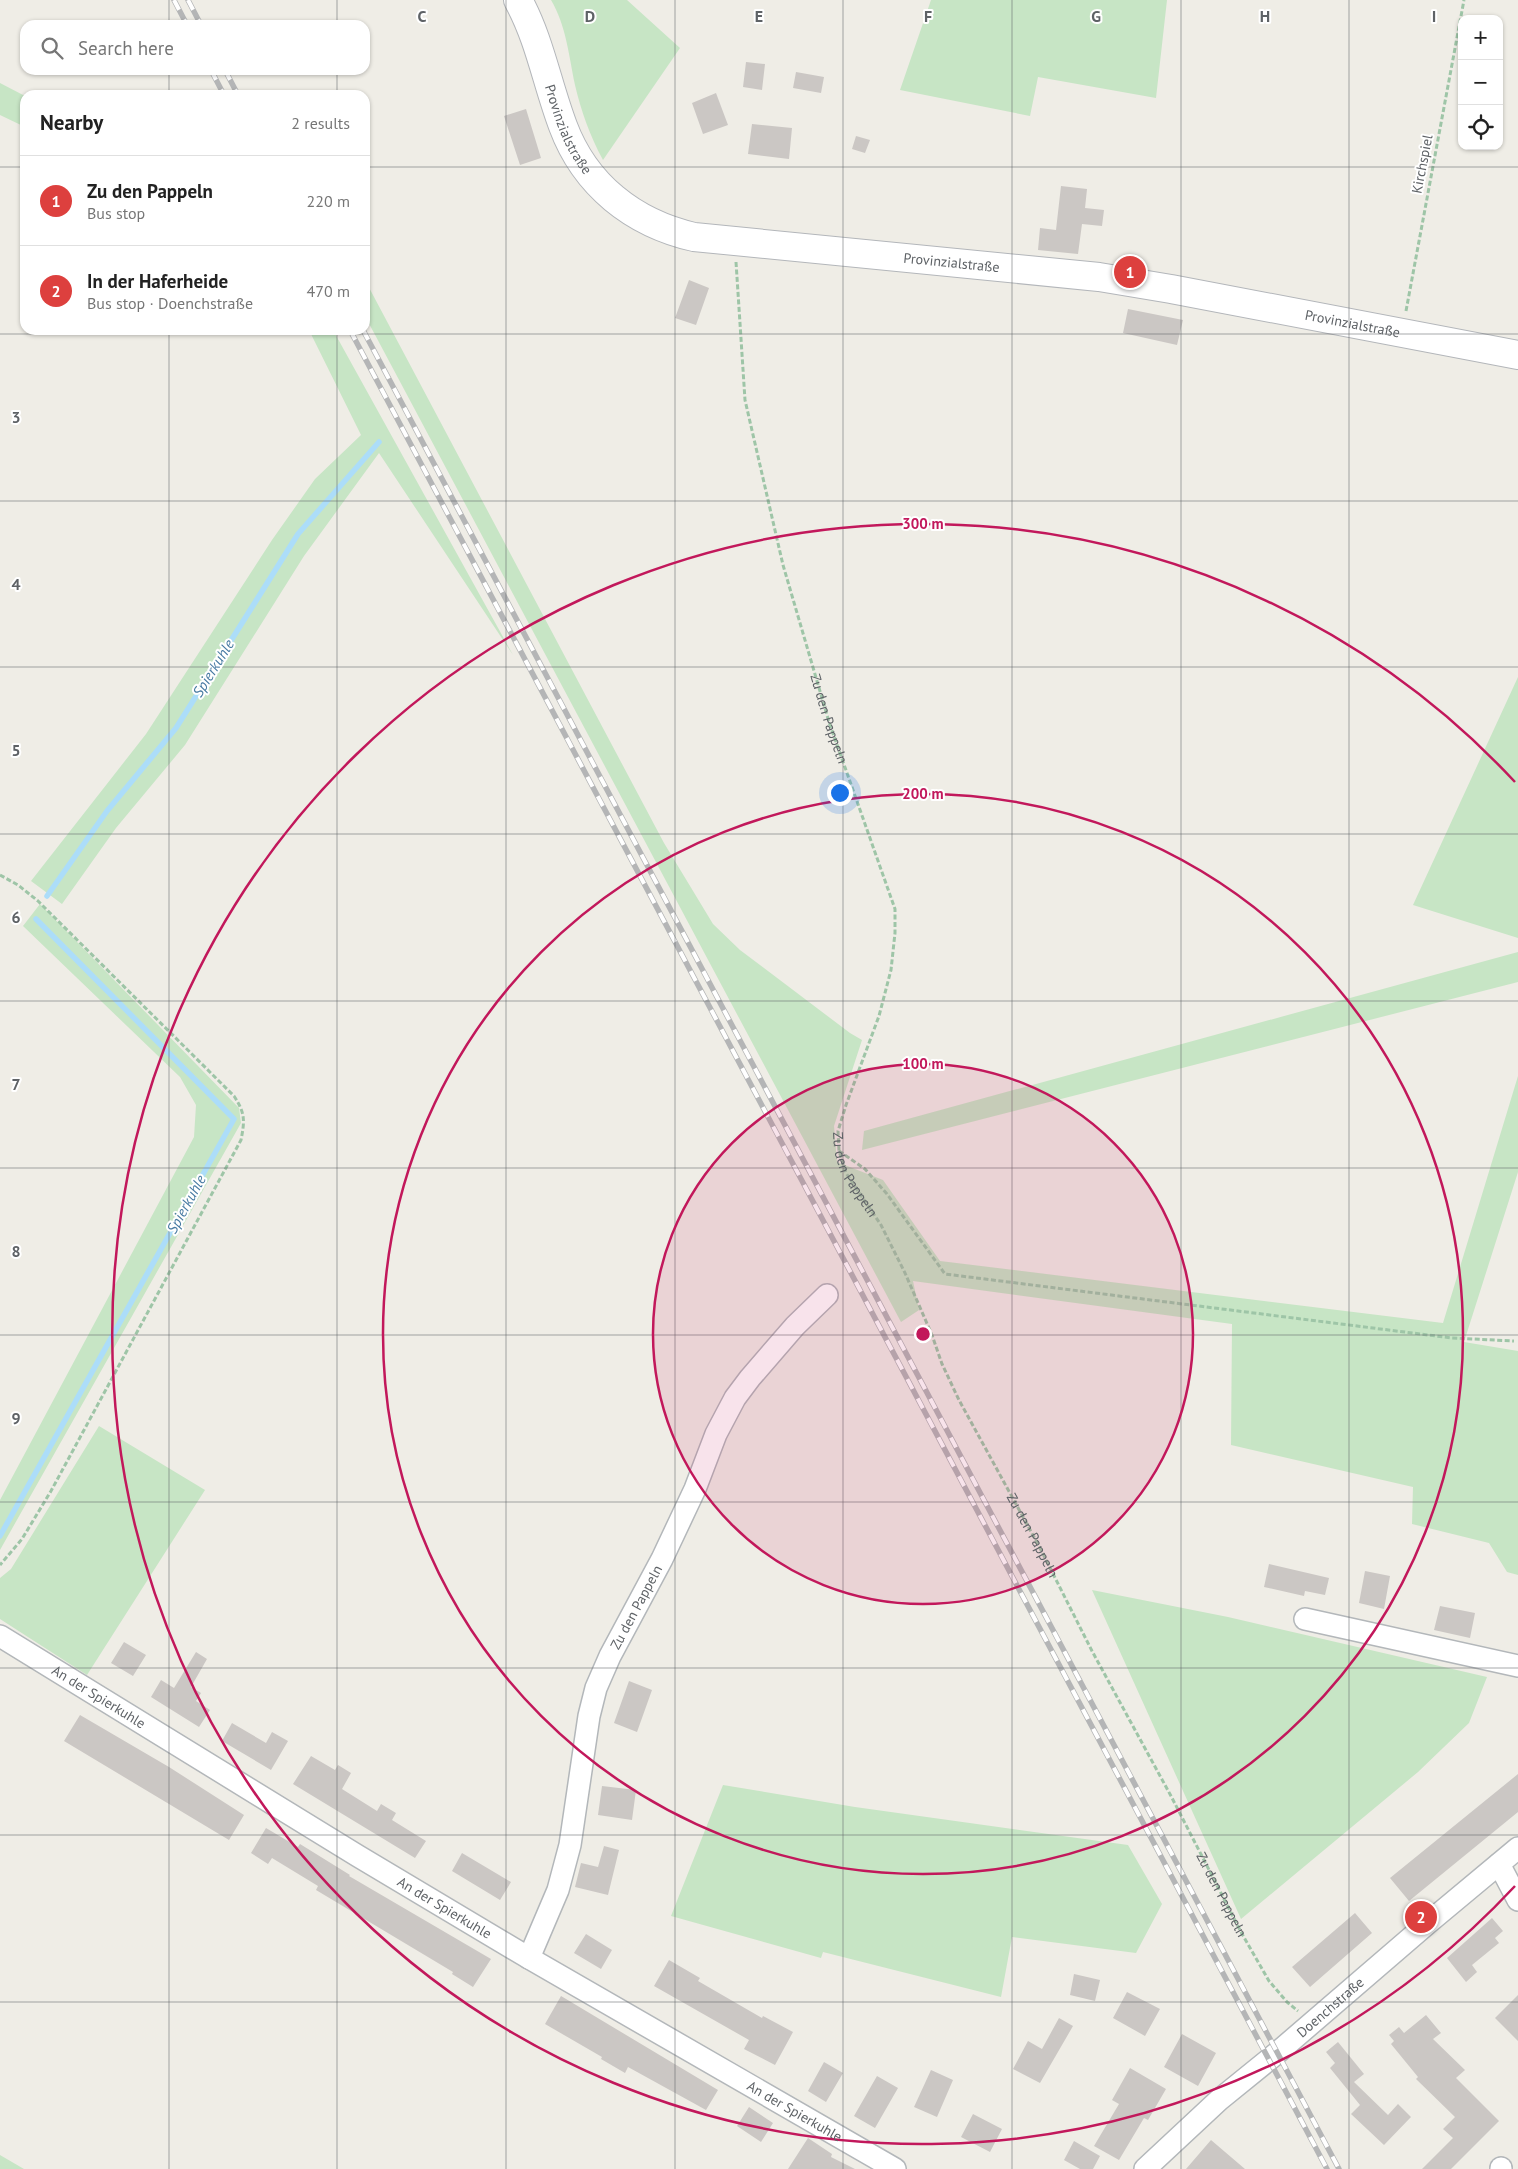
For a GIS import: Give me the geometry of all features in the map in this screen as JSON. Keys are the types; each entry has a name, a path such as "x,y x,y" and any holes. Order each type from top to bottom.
{"street":[{"name":"Provinzialstraße","path":"518,0 535,35 563,126 578,157 598,184 630,211 664,229 694,237 1100,277 1518,355"},
{"name":"Zu den Pappeln","path":"529,1958 558,1890 567,1854 589,1716 596,1688 610,1656 662,1559 695,1489 716,1434 735,1398 795,1326 827,1295"},
{"path":"1305,1619 1518,1666"},
{"name":"An der Spierkuhle","path":"0,1636 350,1851 529,1958 895,2169"},
{"name":"Doenchstraße","path":"1145,2169 1220,2100 1518,1848"},
{"path":"1499,1864 1518,1900"}],"path":[{"name":"Kirchspiel","path":"1402,332 1464,0"},
{"name":"Zu den Pappeln","path":"734,241 745,400 783,565 829,722 895,909 895,933 891,970 879,1016 838,1131 839,1151 846,1173 881,1225 905,1273 932,1335 942,1364 959,1400 1040,1548 1092,1651 1171,1796 1241,1932 1269,1981 1287,2002 1313,2022"},
{"path":"0,875 18,885 38,901 234,1096 243,1110 244,1124 241,1140 51,1491 22,1539 0,1565"},
{"path":"839,1151 865,1169 887,1194 945,1274 1452,1338 1514,1341"}],"green space":[{"path":"551,0 627,0 680,48 603,160 583,114 564,30"},
{"path":"931,0 1167,0 1156,98 1038,77 1030,116 900,90"},
{"path":"0,83 20,93 20,125 0,115"},
{"path":"370,289 664,843 713,924 740,950 862,1040 834,1126 837,1162 883,1180 940,1261 1443,1323 1518,1076 1518,1172 1464,1342 1518,1351 1518,1575 1507,1572 1489,1543 1412,1524 1413,1487 1231,1445 1232,1324 913,1281 919,1310 901,1322 370,325"},
{"path":"311,335 336,335 513,655 379,453 304,556 185,745 116,828 62,904 31,881 146,734 272,540 315,479 361,435"},
{"path":"1518,677 1518,938 1413,905"},
{"path":"40,904 239,1108 241,1123 0,1550 0,1500 194,1137 196,1105 180,1077 23,926"},
{"path":"1518,952 1518,982 862,1150 864,1131"},
{"path":"99,1426 205,1490 87,1675 0,1619 0,1578 11,1569"},
{"path":"1092,1590 1228,1617 1487,1677 1469,1723 1418,1772 1241,1919"},
{"path":"723,1785 855,1807 1128,1845 1162,1904 1136,1953 1012,1937 1001,1997 823,1952 821,1958 671,1916"},
{"path":"0,2155 24,2169 0,2169"}],"building":[{"path":"746,62 765,64 762,90 743,87"},
{"path":"796,72 824,77 821,93 793,88"},
{"path":"716,93 728,125 703,134 692,103"},
{"path":"526,109 541,158 520,165 504,116"},
{"path":"752,124 792,128 789,159 748,154"},
{"path":"856,136 870,140 865,153 852,149"},
{"path":"1061,186 1087,189 1085,208 1104,210 1102,226 1082,224 1078,254 1038,250 1040,228 1056,230"},
{"path":"689,280 709,288 696,325 675,318"},
{"path":"1128,309 1183,320 1177,345 1123,333"},
{"path":"1269,1564 1329,1578 1325,1595 1305,1591 1304,1596 1264,1587"},
{"path":"1365,1571 1390,1576 1384,1609 1359,1603"},
{"path":"1440,1606 1475,1613 1470,1638 1434,1630"},
{"path":"124,1642 146,1655 133,1676 111,1663"},
{"path":"196,1652 207,1659 191,1687 201,1693 196,1701 210,1710 199,1727 151,1697 161,1680 174,1688"},
{"path":"629,1681 652,1690 637,1732 614,1723"},
{"path":"80,1715 169,1767 244,1815 229,1840 64,1741"},
{"path":"232,1723 266,1743 272,1732 288,1741 271,1770 222,1741"},
{"path":"311,1756 335,1770 338,1765 351,1773 342,1789 377,1811 381,1804 396,1813 392,1820 426,1841 415,1858 293,1784"},
{"path":"1518,1774 1518,1812 1409,1901 1390,1878"},
{"path":"602,1786 636,1790 632,1820 598,1815"},
{"path":"266,1828 298,1847 300,1844 349,1876 491,1959 473,1987 452,1974 453,1972 316,1890 318,1886 272,1858 268,1864 251,1853"},
{"path":"604,1846 619,1850 608,1895 575,1887 581,1863 598,1867"},
{"path":"462,1853 511,1882 500,1900 452,1871"},
{"path":"1355,1913 1372,1933 1310,1987 1292,1967"},
{"path":"1492,1918 1503,1931 1495,1938 1499,1943 1472,1965 1477,1972 1466,1982 1447,1958"},
{"path":"586,1934 612,1950 601,1969 574,1953"},
{"path":"669,1960 700,1978 698,1981 762,2018 763,2016 793,2032 775,2065 744,2049 749,2040 654,1986"},
{"path":"1074,1974 1100,1980 1095,2001 1070,1995"},
{"path":"1127,1992 1160,2009 1145,2036 1113,2018"},
{"path":"1518,1995 1518,2041 1495,2018"},
{"path":"561,1996 718,2090 706,2110 628,2067 625,2073 601,2059 602,2057 545,2024"},
{"path":"1426,2015 1441,2033 1433,2039 1465,2070 1456,2078 1499,2121 1451,2169 1422,2169 1453,2138 1443,2129 1455,2117 1416,2079 1418,2077 1391,2044 1394,2041 1389,2035 1399,2027 1404,2033"},
{"path":"1059,2018 1073,2026 1040,2083 1013,2069 1028,2041 1042,2049"},
{"path":"1182,2034 1216,2053 1198,2086 1164,2067"},
{"path":"1338,2042 1364,2074 1354,2082 1388,2115 1398,2104 1411,2117 1384,2145 1351,2114 1360,2105 1330,2068 1335,2063 1326,2052"},
{"path":"824,2062 843,2073 826,2102 808,2091"},
{"path":"1130,2068 1166,2089 1148,2120 1144,2118 1119,2160 1094,2146 1119,2104 1112,2100"},
{"path":"931,2070 953,2080 937,2117 914,2107"},
{"path":"877,2076 898,2088 875,2128 854,2116"},
{"path":"749,2107 773,2123 761,2142 737,2126"},
{"path":"973,2114 1002,2129 990,2152 961,2137"},
{"path":"808,2138 832,2154 831,2157 855,2169 788,2169"},
{"path":"1211,2140 1245,2169 1186,2169"},
{"path":"1074,2141 1100,2156 1093,2169 1080,2169 1064,2160"}],"waterway":[{"name":"Spierkuhle","path":"47,896 107,811 176,728 298,534 379,442"},
{"name":"Spierkuhle","path":"0,1536 234,1119 36,919"}],"railway":[{"path":"174,0 184,20"},
{"path":"188,0 198,20"},
{"path":"214,75 221,90"},
{"path":"228,75 235,90"},
{"path":"353,335 1327,2169"},
{"path":"366,335 1339,2169"}],"place":[{"name":"Zu den Pappeln","path":"1130,272"},
{"name":"In der Haferheide","path":"1421,1917"}]}
